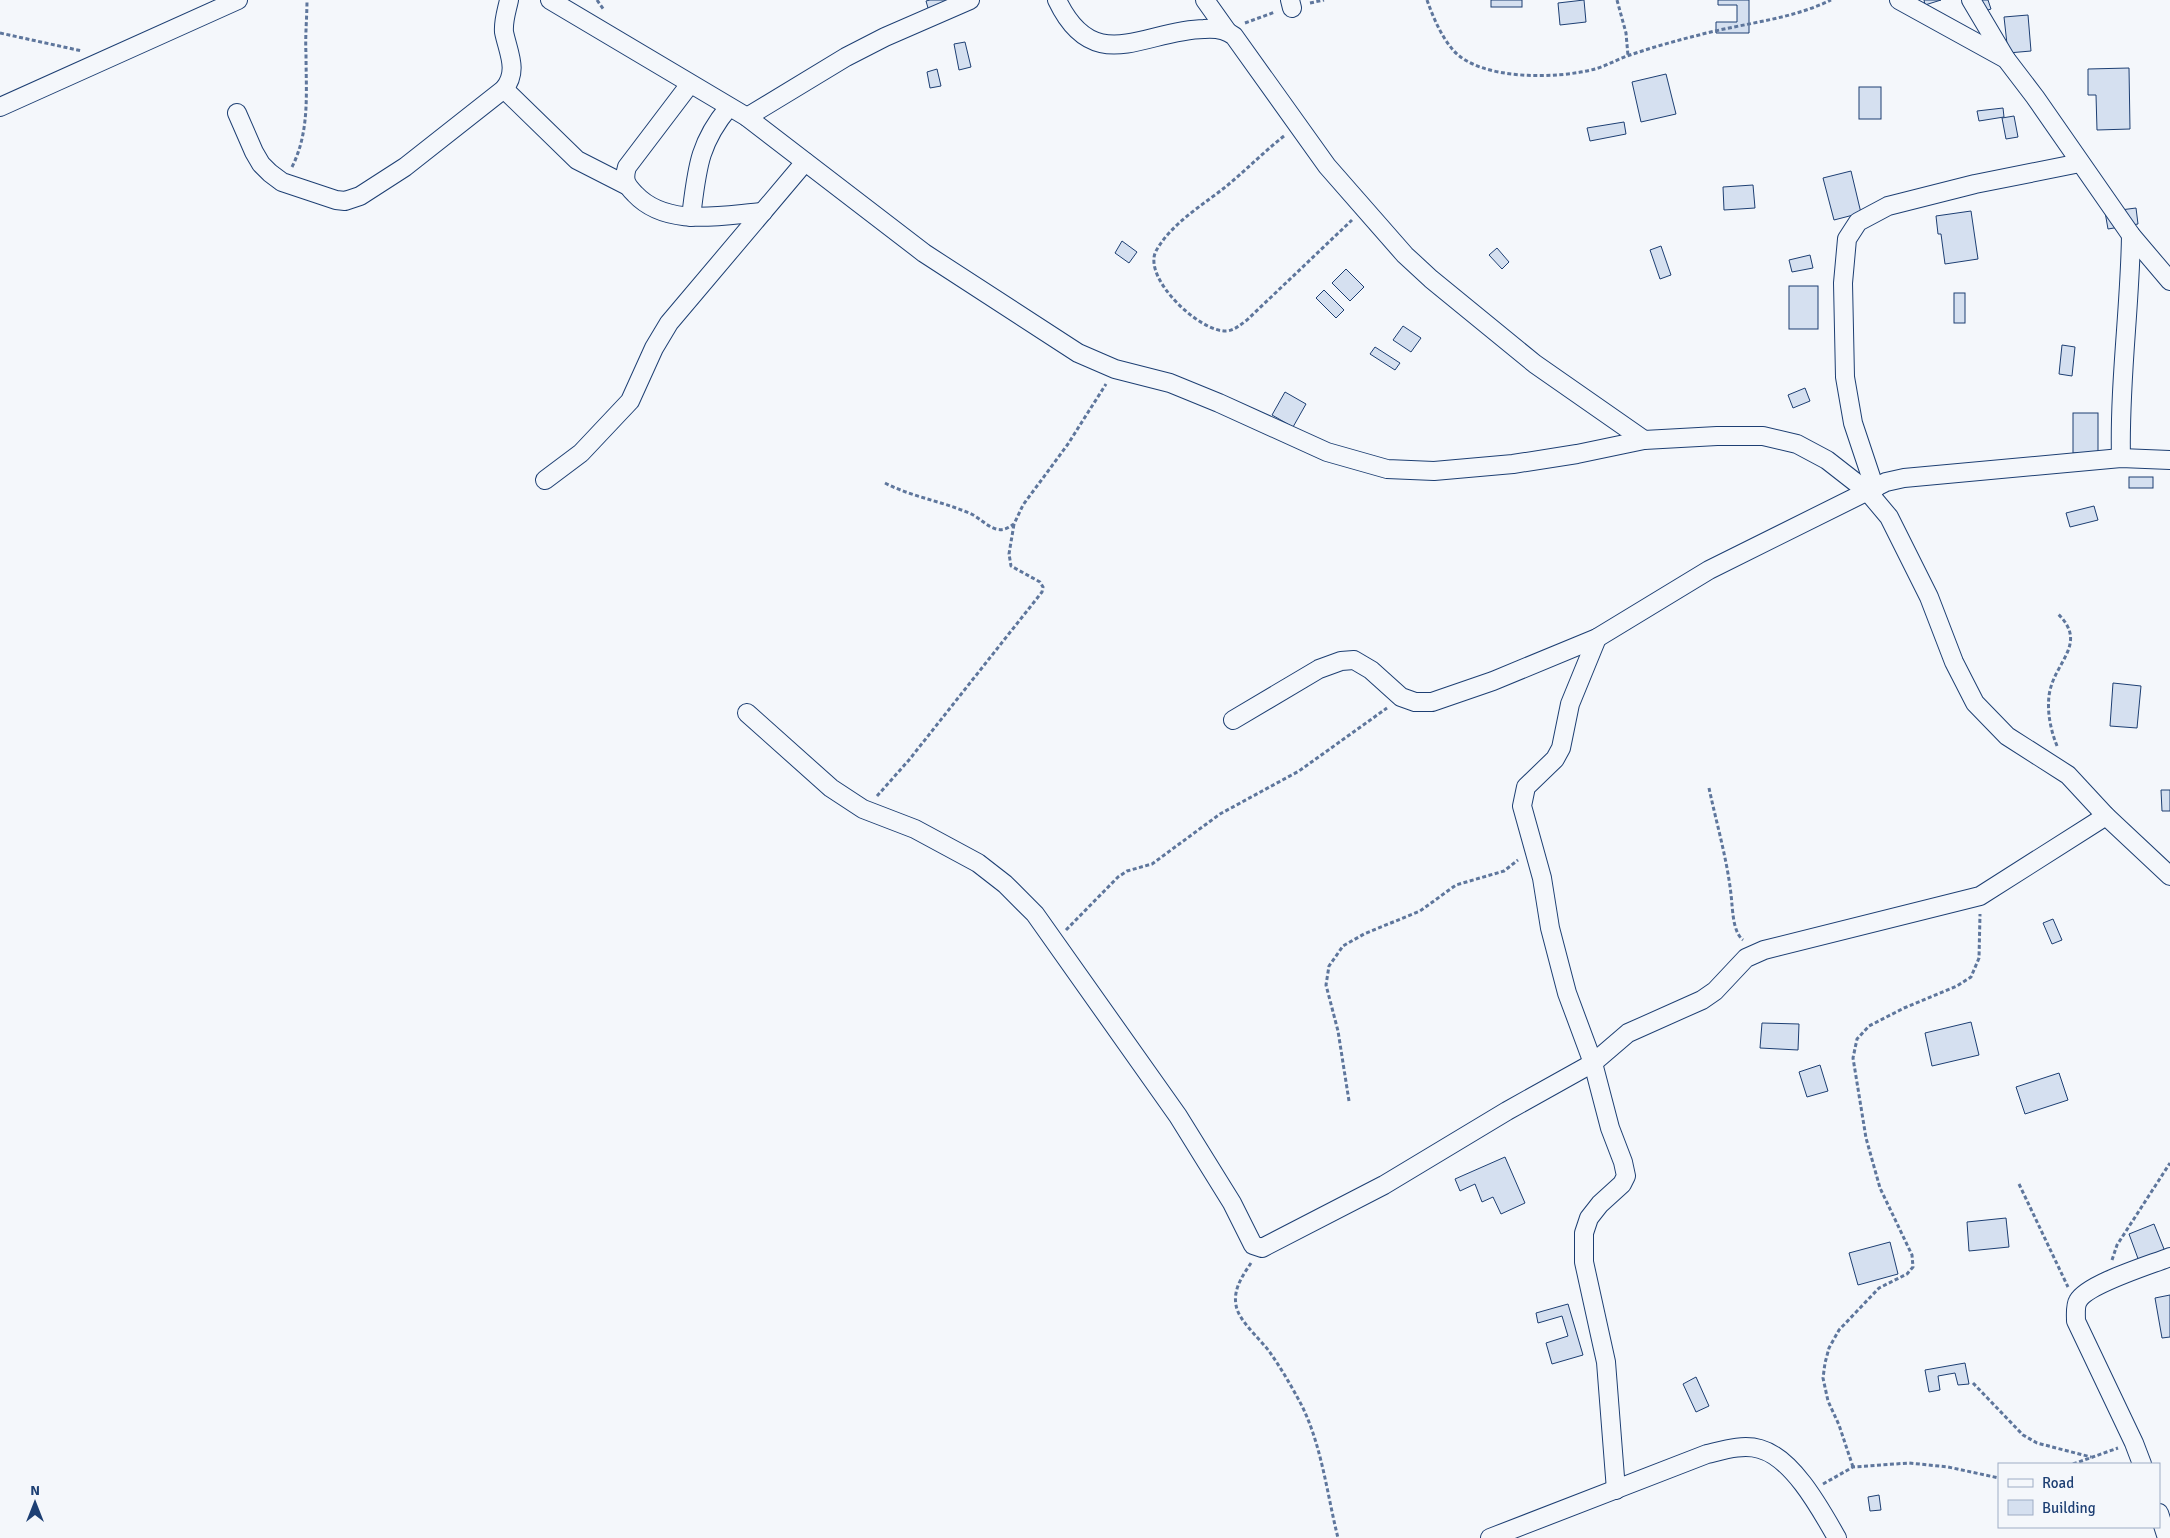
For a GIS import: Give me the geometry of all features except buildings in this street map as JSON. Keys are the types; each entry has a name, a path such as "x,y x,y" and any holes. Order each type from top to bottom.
{"street":[{"path":"0,107 238,0"},
{"path":"237,113 261,164 282,182 336,200 345,201 360,196 405,167 504,89 509,83 512,70 504,31 509,0"},
{"path":"550,0 747,117 917,247 976,288 1078,353 1115,368 1170,383 1327,452 1386,469 1434,472 1513,464 1577,454 1644,440 1717,436 1763,436 1797,444 1827,460 1871,490"},
{"path":"747,117 804,81 862,49 970,0"},
{"path":"1057,0 1063,13 1079,34 1101,44 1136,44 1191,29 1214,28 1227,31"},
{"path":"1205,0 1227,31 1234,36 1248,53 1327,166 1406,255 1431,279 1535,364 1644,440"},
{"path":"1900,0 2006,59"},
{"path":"1971,0 2006,59 2035,97 2131,235 2170,281"},
{"path":"626,185 625,174 627,168 690,84"},
{"path":"504,89 577,160 626,185 640,199 653,208 670,215 691,216 763,212"},
{"path":"691,216 701,154 714,124 729,107"},
{"path":"545,480 581,453 630,401 654,348 669,323 805,162"},
{"path":"2080,163 1975,184 1888,206 1858,222 1847,239 1843,283 1844,377 1853,423 1871,490 1889,517 1929,597 1954,662 1975,703 2007,736 2068,774 2106,816 2168,871"},
{"path":"2121,458 2121,388 2131,235"},
{"path":"1233,720 1319,669 1342,661 1354,660 1371,670 1401,697 1415,702 1432,702 1493,680 1597,638 1709,570 1886,482 1904,478 2121,458 2170,460"},
{"path":"1597,638 1570,704 1561,748 1555,759 1526,787 1522,806 1532,850 1542,878 1550,928 1567,992 1593,1063 1610,1128 1623,1162 1626,1176 1622,1184 1600,1204 1589,1218 1584,1233 1584,1262 1606,1362 1616,1490"},
{"path":"747,713 831,788 863,809 915,829 978,864 1004,884 1035,914 1178,1116 1232,1202 1246,1235 1253,1245 1262,1248 1384,1185 1507,1111 1593,1063 1628,1033 1702,1000 1715,991 1746,958 1764,950 1980,896 2106,816"},
{"path":"2142,1463 2076,1321 2077,1303 2084,1293 2105,1282 2170,1257"},
{"path":"1490,1538 1707,1454 1740,1447 1761,1449 1782,1462 1810,1491 1837,1538"},
{"path":"2160,1516 2167,1538"}],"path":[{"path":"282,182 296,159 308,98 306,52 307,0"},
{"path":"1426,0 1439,28 1453,50 1470,64 1493,71 1554,76 1594,69 1628,56 1700,35 1787,16 1831,0"},
{"path":"1617,0 1626,33 1628,56"},
{"path":"0,33 42,40 109,57"},
{"path":"1298,125 1259,156 1236,179 1177,225 1156,251 1155,271 1171,296 1188,314 1208,326 1224,331 1234,329 1247,320 1364,209"},
{"path":"863,809 900,771 1042,592 1043,587 1040,582 1012,566 1009,560 1014,524 1023,505 1068,444 1115,368"},
{"path":"885,483 903,492 972,514 994,528 1002,530 1014,524"},
{"path":"2057,613 2067,622 2071,631 2072,641 2049,695 2049,712 2053,736 2068,774"},
{"path":"1056,945 1088,906 1118,877 1128,871 1152,864 1220,814 1299,771 1401,697"},
{"path":"1709,788 1729,878 1734,920 1740,938 1748,945 1764,950"},
{"path":"1349,1100 1341,1048 1326,985 1329,966 1343,946 1364,934 1420,911 1456,885 1504,871 1532,850"},
{"path":"1853,1467 1826,1393 1824,1378 1829,1348 1839,1330 1879,1288 1907,1274 1913,1267 1912,1256 1880,1188 1866,1138 1853,1058 1855,1048 1858,1039 1869,1026 1904,1008 1957,986 1971,977 1979,958 1980,896"},
{"path":"2105,1282 2117,1245 2170,1163"},
{"path":"2019,1184 2056,1265 2077,1303"},
{"path":"1262,1248 1241,1279 1236,1292 1236,1306 1246,1324 1276,1363 1302,1407 1313,1435 1338,1538"},
{"path":"1974,1383 2023,1434 2038,1442 2091,1458"},
{"path":"2077,1463 2134,1443"},
{"path":"1810,1491 1853,1467 1910,1463 1948,1467 1998,1478"}]}
